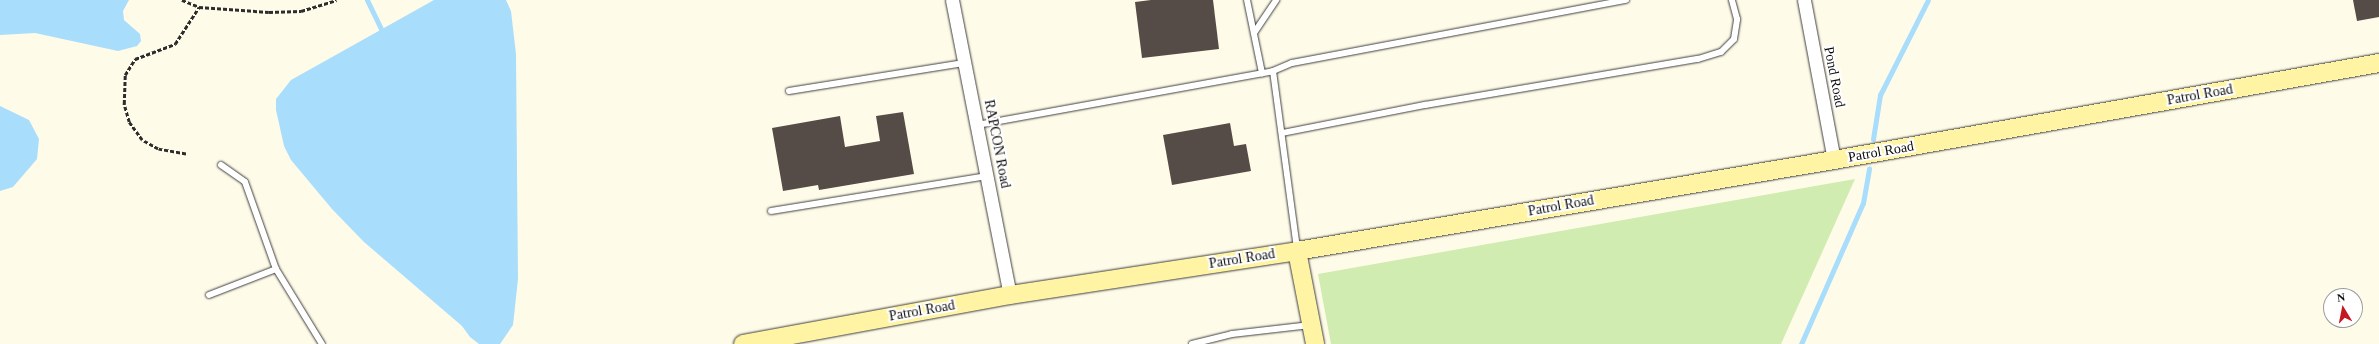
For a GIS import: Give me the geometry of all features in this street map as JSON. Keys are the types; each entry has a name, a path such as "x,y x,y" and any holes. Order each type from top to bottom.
{"street":[{"name":"RAPCON Road","path":"952,0 1010,295"},
{"name":"Pond Road","path":"1804,0 1834,160"},
{"name":"Patrol Road","path":"743,344 1010,295 1297,250 1834,160 2379,63"},
{"path":"1297,250 1314,344"}],"lane":[{"path":"1247,0 1262,73"},
{"path":"1254,33 1276,0"},
{"path":"977,125 1273,71 1292,63 1626,0"},
{"path":"1282,133 1424,105 1698,59 1721,52 1734,40 1737,19 1732,0"},
{"path":"789,91 964,62"},
{"path":"1273,71 1297,250"},
{"path":"221,165 245,182 276,269 322,344"},
{"path":"771,211 987,176"},
{"path":"209,295 276,269"},
{"path":"1192,344 1232,334 1311,325"}],"path":[{"path":"182,0 199,7 301,11 336,0"},
{"path":"186,154 158,149 142,140 129,122 124,104 125,75 135,59 175,44 190,18 199,7"}],"green space":[{"path":"1855,179 1781,344 1331,344 1318,274"}],"water":[{"path":"0,0 129,0 123,11 124,20 140,34 141,41 137,46 118,51 35,33 0,35"},
{"path":"434,0 506,0 511,11 516,54 518,279 513,325 500,344 479,344 470,337 462,326 364,242 332,209 291,160 284,146 276,110 276,99 291,80"},
{"path":"0,106 29,120 39,139 37,159 13,187 0,191"}],"building":[{"path":"1151,0 1213,0 1219,49 1142,58 1135,2"},
{"path":"2353,0 2379,0 2379,17 2357,21"},
{"path":"903,112 914,174 819,190 818,185 783,191 772,128 840,116 845,147 880,141 876,116"},
{"path":"1230,123 1234,146 1246,144 1251,171 1172,185 1163,135"}],"waterway":[{"path":"367,0 384,35"},
{"path":"1873,139 1880,95 1928,0"},
{"path":"1801,344 1863,203 1869,169"}]}
